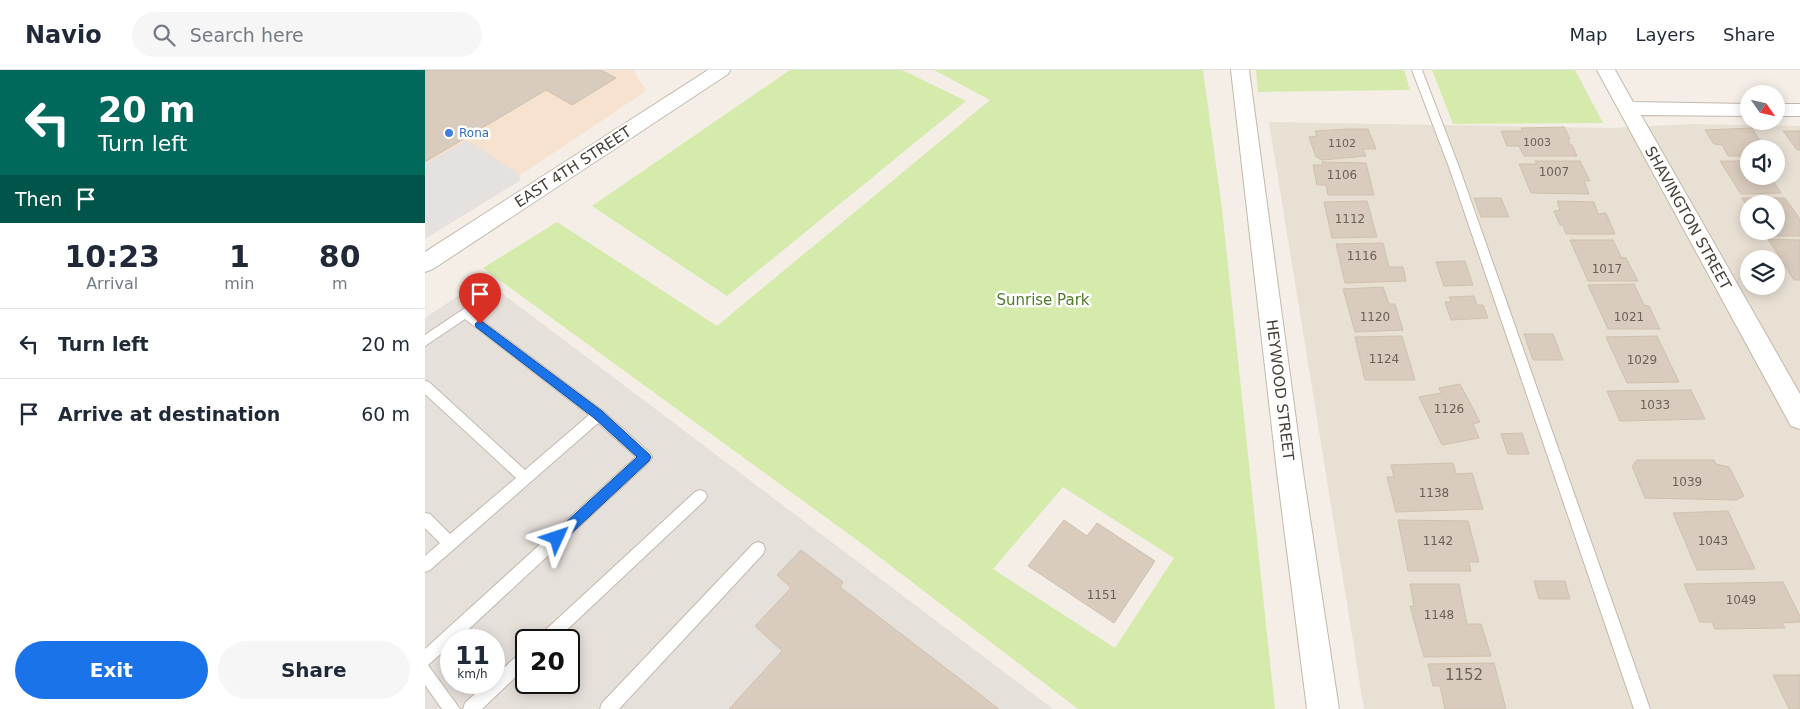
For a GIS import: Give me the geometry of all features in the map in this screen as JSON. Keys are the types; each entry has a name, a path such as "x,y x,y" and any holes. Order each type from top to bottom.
{"street":[{"name":"EAST 4TH STREET","path":"425,263 721,70"},
{"name":"HEYWOOD STREET","path":"1239,70 1290,472 1323,709"},
{"name":"SHAVINGTON STREET","path":"1606,70 1800,418"},
{"path":"1627,108 1740,110"},
{"path":"1785,110 1800,110"}],"lane":[{"path":"1417,70 1454,167 1642,709"},
{"path":"425,341 465,313 598,415 645,457 425,659"},
{"path":"425,386 525,478"},
{"path":"425,565 598,415"},
{"path":"557,629 700,496"},
{"path":"425,519 450,543"},
{"path":"608,709 758,549"},
{"path":"471,709 515,667"},
{"path":"425,672 452,709"}],"shaded area":[{"path":"425,70 633,70 646,91 425,239"},
{"path":"1269,122 1612,128 1692,124 1740,125 1740,130 1785,130 1785,126 1800,126 1800,709 1364,709"},
{"path":"467,140 518,173 521,180 425,239 425,164"},
{"path":"483,279 1053,709 425,709 425,318"}],"green space":[{"path":"790,70 902,70 966,101 727,296 592,206"},
{"name":"Sunrise Park","path":"934,70 1203,70 1222,209 1275,709 1078,709 861,543 483,268 557,222 717,326 990,100","holes":["1063,487 1174,558 1115,648 993,569"]},
{"path":"1256,70 1404,70 1410,90 1258,92"},
{"path":"1432,70 1575,70 1603,123 1453,124"}],"building":[{"name":"Rona","path":"425,70 601,70 616,78 572,105 546,90 425,162"},
{"path":"1564,127 1570,139 1568,138 1570,145 1572,145 1577,156 1524,156 1519,146 1507,146 1501,131 1523,131 1521,128"},
{"path":"1368,129 1376,149 1363,149 1366,156 1322,160 1316,157 1309,137 1317,136 1315,131"},
{"path":"1705,130 1753,130 1759,140 1740,140 1740,156 1728,156 1722,145 1714,144"},
{"path":"1783,131 1800,131 1800,150 1797,150"},
{"path":"1535,161 1580,161 1590,181 1584,181 1589,194 1531,193 1519,164 1537,164"},
{"path":"1720,161 1740,161 1740,185 1776,185 1781,193 1741,194"},
{"path":"1322,162 1366,163 1374,195 1328,195 1326,185 1317,185 1313,165 1322,165"},
{"path":"1474,198 1501,198 1509,217 1481,217"},
{"path":"1785,198 1800,219 1800,236 1785,236"},
{"path":"1367,201 1377,237 1332,238 1324,202"},
{"path":"1557,201 1594,202 1598,214 1606,213 1615,234 1566,234 1563,225 1560,225 1554,211 1560,210"},
{"path":"1570,240 1613,240 1621,257 1626,258 1638,281 1588,281"},
{"path":"1769,240 1800,240 1800,280 1794,280 1785,266 1785,250 1775,250"},
{"path":"1383,243 1389,267 1403,267 1406,281 1345,283 1336,244"},
{"path":"1465,261 1473,285 1444,286 1436,262"},
{"path":"1634,284 1644,305 1649,306 1660,329 1608,329 1588,285"},
{"path":"1383,287 1389,304 1395,304 1403,330 1355,332 1343,289"},
{"path":"1474,296 1477,305 1483,305 1488,318 1451,320 1445,302 1451,302 1449,297"},
{"path":"1524,334 1553,334 1563,360 1533,360"},
{"path":"1402,336 1415,380 1365,380 1355,337"},
{"path":"1657,336 1679,382 1627,383 1606,337"},
{"path":"1460,384 1480,422 1473,424 1479,438 1442,445 1419,397 1441,393 1439,388"},
{"path":"1691,390 1705,419 1620,421 1607,391"},
{"path":"1522,433 1529,454 1508,454 1501,434"},
{"path":"1637,460 1714,460 1716,464 1729,467 1744,496 1736,500 1645,498 1632,466"},
{"path":"1453,463 1456,474 1472,473 1483,509 1396,512 1387,477 1394,477 1391,465"},
{"path":"1728,511 1755,569 1697,570 1673,513"},
{"path":"1064,520 1087,536 1097,523 1155,561 1114,623 1028,566"},
{"path":"1398,520 1468,521 1479,562 1469,562 1471,571 1408,571"},
{"path":"801,550 843,582 840,587 999,709 729,709 782,651 755,626 791,588 777,575"},
{"path":"1534,581 1565,581 1570,599 1539,599"},
{"path":"1783,582 1800,616 1800,622 1782,623 1785,628 1715,629 1712,622 1700,622 1684,584"},
{"path":"1410,584 1459,584 1467,624 1481,624 1491,656 1424,657 1410,606 1414,606"},
{"path":"1494,663 1506,709 1445,709 1440,686 1433,686 1428,664"},
{"path":"1773,675 1800,675 1800,709 1789,709"}],"place":[{"name":"Rona","path":"449,133"}],"route":[{"path":"480,324 598,415 645,457 557,538"}]}
